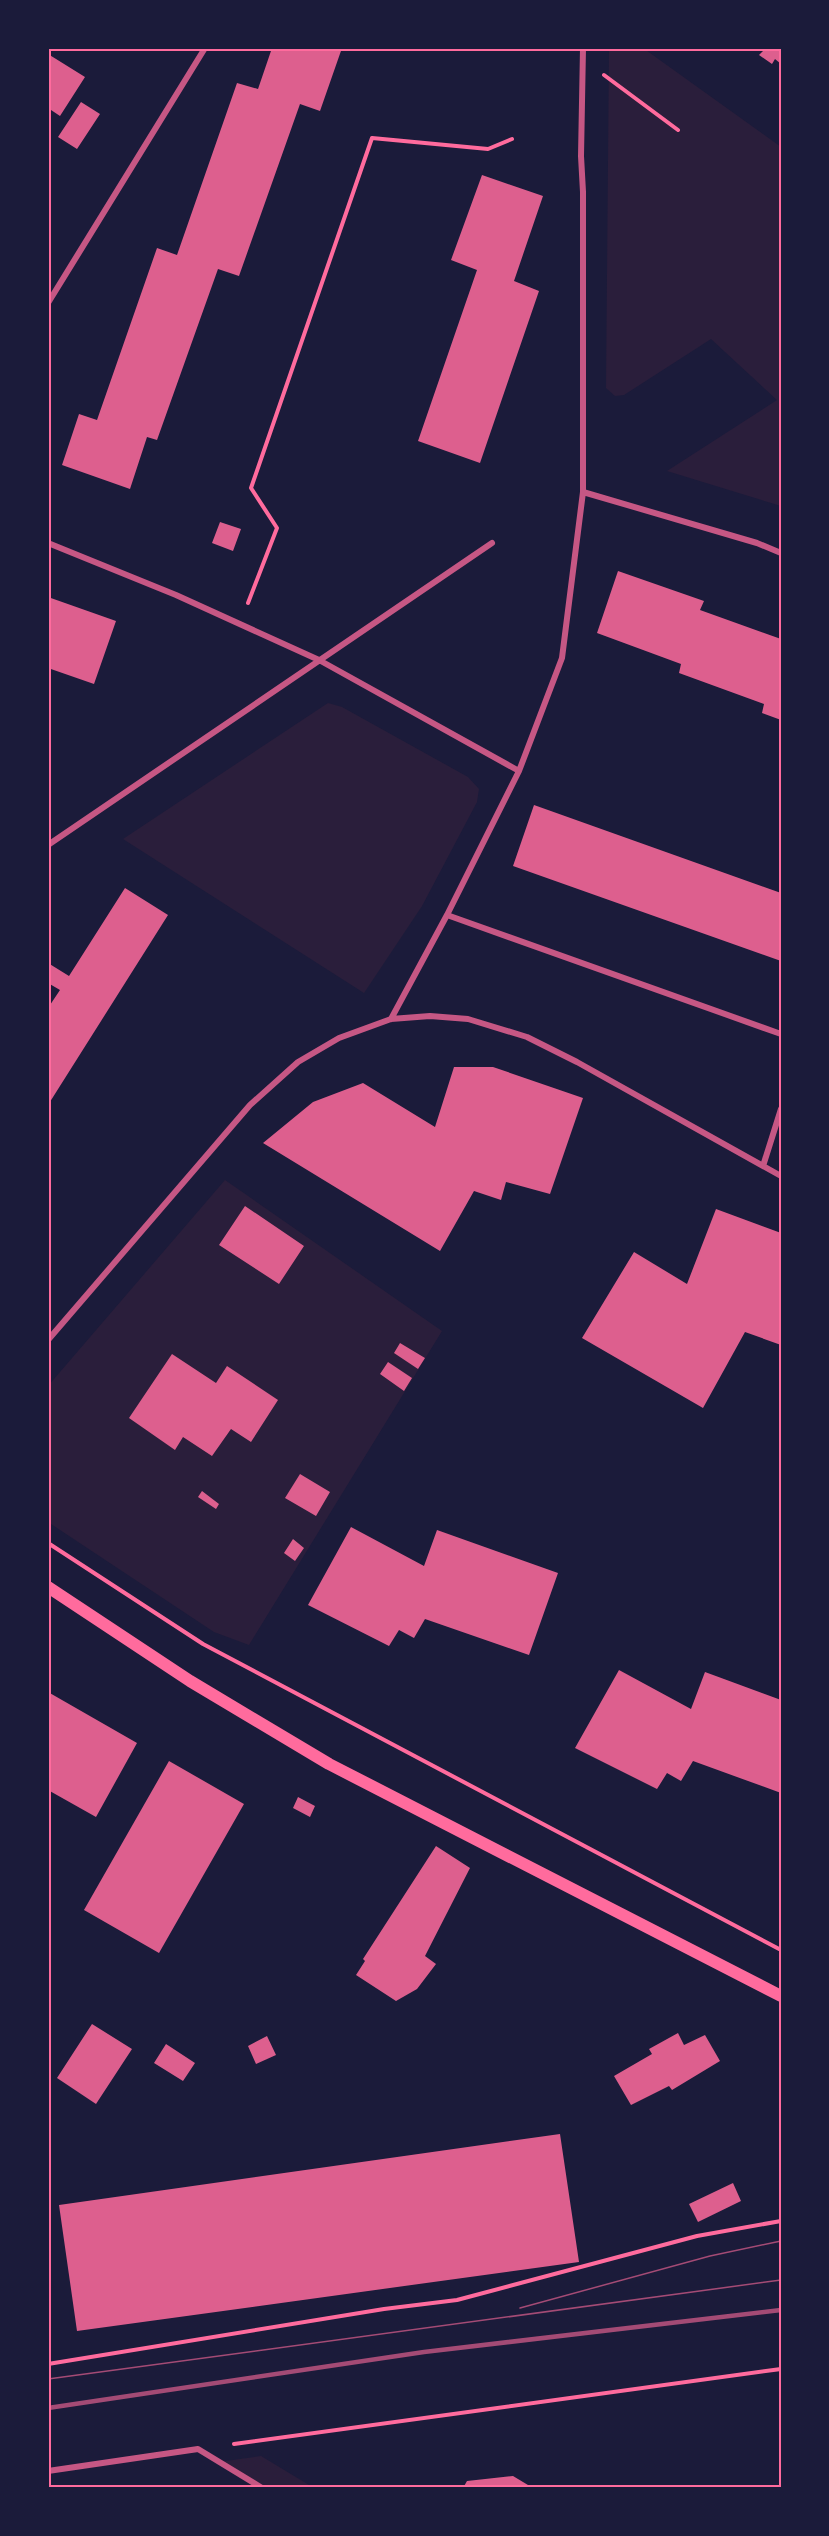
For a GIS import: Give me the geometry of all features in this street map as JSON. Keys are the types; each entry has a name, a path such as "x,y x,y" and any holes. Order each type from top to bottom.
{"main road":[{"path":"48,1587 190,1682 329,1764 781,1996"}],"street":[{"path":"48,303 205,48"},
{"path":"391,1019 447,915 519,771 562,658 583,492 581,156 583,48"},
{"path":"583,492 758,543 781,553"},
{"path":"48,543 176,595 319,660 519,771"},
{"path":"48,845 492,543"},
{"path":"447,915 781,1034"},
{"path":"48,1340 250,1105 298,1062 339,1038 391,1019 430,1016 468,1019 527,1037 577,1062 781,1176"},
{"path":"763,1166 781,1109"},
{"path":"48,2471 198,2449 262,2488"}],"path":[{"path":"583,59 678,130"},
{"path":"240,624 277,528 251,488 372,138 488,149 512,139"},
{"path":"48,1543 203,1644 781,1950"},
{"path":"48,2364 384,2309 457,2300 697,2236 781,2221"},
{"path":"198,2449 781,2369"}],"shaded area":[{"path":"609,48 643,48 781,147 781,506 667,471 777,400 711,339 624,395 615,396 606,388"},
{"path":"328,703 342,707 468,777 479,789 477,802 422,906 364,993 123,839"},
{"path":"225,1180 442,1331 249,1645 214,1632 48,1522 48,1386"},
{"path":"261,2456 314,2488 262,2488 219,2462"}],"building":[{"path":"272,48 342,48 320,111 300,104 239,276 218,269 157,440 147,437 130,489 62,465 79,414 97,420 157,248 177,255 237,83 258,89"},
{"path":"759,48 781,48 781,64 775,59 772,64 759,55 763,51"},
{"path":"48,54 85,77 60,116 48,108"},
{"path":"81,102 100,114 77,149 58,137"},
{"path":"482,175 543,196 514,281 539,291 480,463 418,441 477,270 451,260"},
{"path":"220,522 241,529 233,551 212,543"},
{"path":"618,571 704,601 700,610 781,639 781,720 762,713 764,704 679,673 681,664 597,633"},
{"path":"48,597 116,621 94,684 48,668"},
{"path":"534,805 781,893 781,961 513,866"},
{"path":"125,888 168,915 48,1105 48,1008 60,990 48,983 48,963 69,976"},
{"path":"454,1067 493,1067 583,1098 550,1194 506,1182 501,1200 474,1191 440,1251 263,1143 313,1102 363,1083 435,1127"},
{"path":"245,1206 304,1246 279,1284 219,1245"},
{"path":"716,1209 781,1233 781,1345 745,1332 703,1408 582,1338 634,1252 687,1284"},
{"path":"400,1343 425,1358 418,1369 394,1353"},
{"path":"172,1354 216,1383 227,1366 278,1400 251,1442 231,1429 212,1456 183,1437 175,1450 129,1418"},
{"path":"388,1362 412,1378 404,1391 380,1374"},
{"path":"300,1474 330,1492 316,1516 285,1498"},
{"path":"202,1491 219,1504 216,1509 198,1497"},
{"path":"351,1527 424,1566 437,1530 558,1573 529,1655 425,1619 414,1638 399,1630 389,1646 308,1605"},
{"path":"293,1539 304,1548 295,1561 284,1553"},
{"path":"619,1670 691,1709 705,1672 781,1700 781,1793 693,1761 681,1781 667,1773 657,1789 575,1748"},
{"path":"48,1692 137,1743 96,1817 48,1790"},
{"path":"169,1761 244,1804 159,1953 84,1910"},
{"path":"298,1797 315,1806 310,1817 293,1808"},
{"path":"436,1846 470,1868 425,1956 436,1964 417,1989 396,2001 356,1975 365,1961 363,1959"},
{"path":"92,2024 132,2049 96,2104 57,2078"},
{"path":"678,2033 684,2045 705,2035 720,2061 672,2090 669,2086 631,2105 614,2076 652,2054 649,2049"},
{"path":"267,2036 276,2055 256,2064 248,2046"},
{"path":"166,2044 195,2063 183,2081 154,2063"},
{"path":"560,2134 579,2262 77,2331 59,2205"},
{"path":"733,2183 741,2201 698,2222 689,2204"},
{"path":"513,2476 533,2488 463,2488 467,2481"}],"tram line":[{"path":"520,2308 710,2256 781,2241"},
{"path":"48,2379 781,2280"}],"railway":[{"path":"48,2408 424,2352 781,2310"}]}
